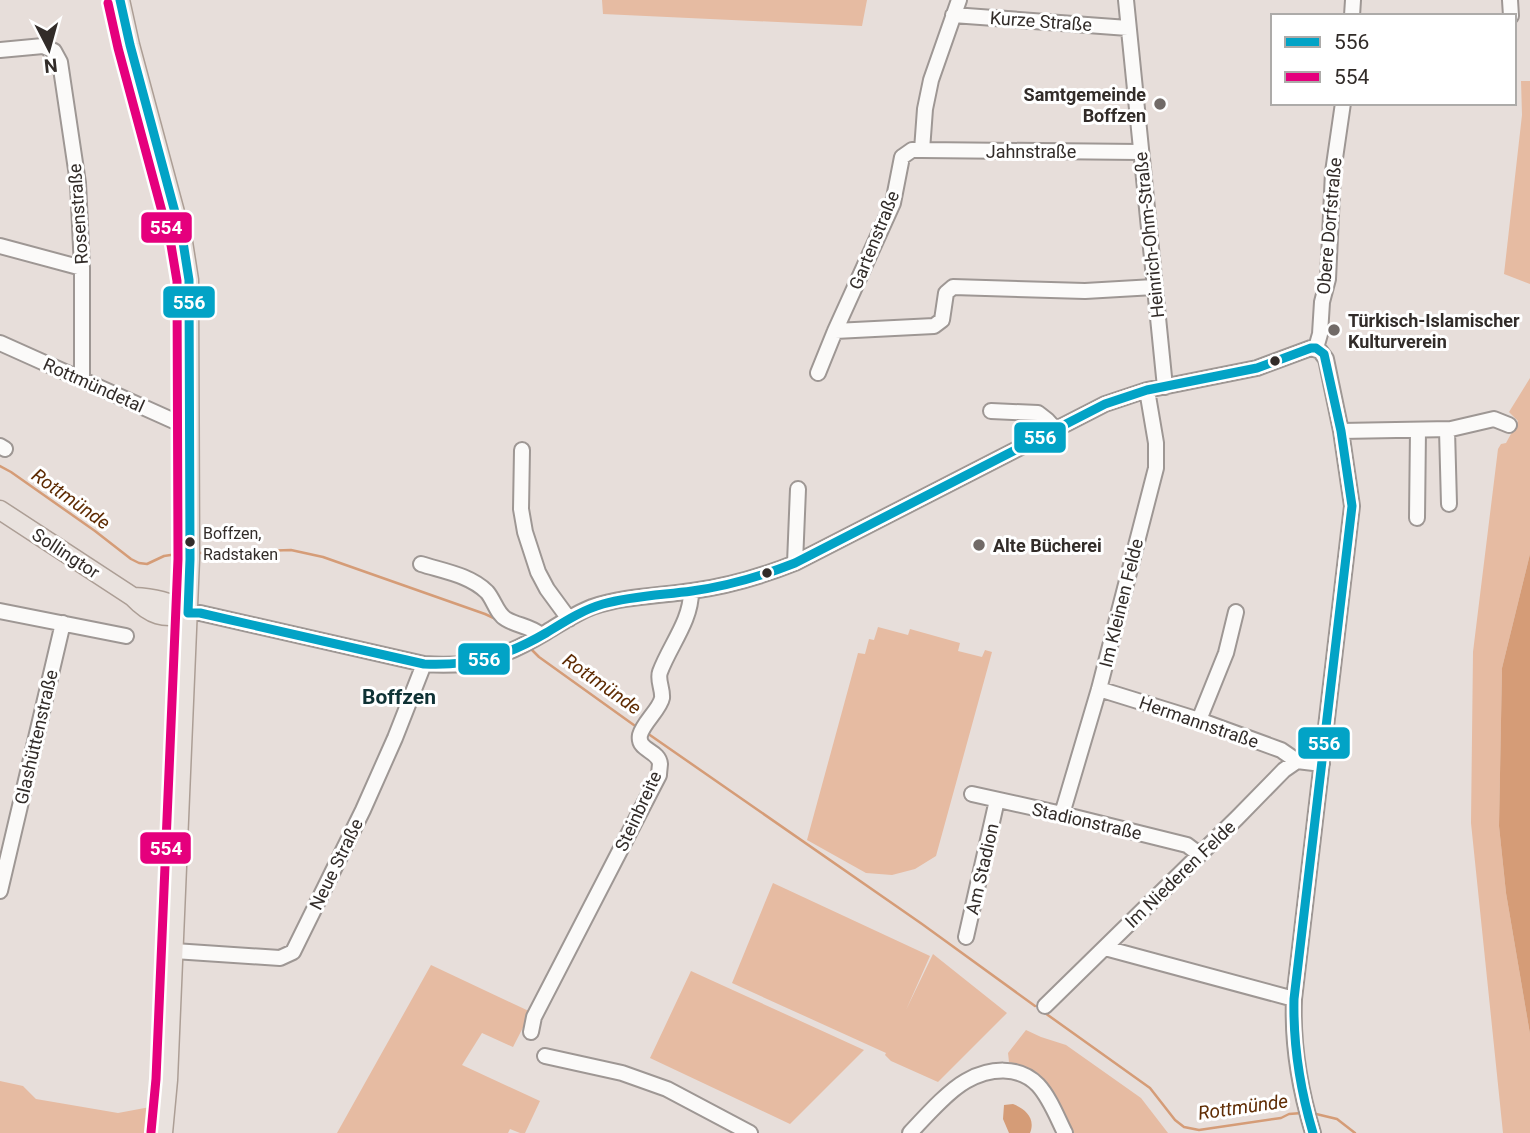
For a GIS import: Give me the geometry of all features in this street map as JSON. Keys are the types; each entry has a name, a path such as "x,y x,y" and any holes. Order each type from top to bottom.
{"main road":[{"path":"120,0 183,242 189,280 190,558 168,1080 163,1133"},
{"name":"Sollingtor","path":"0,510 133,597 143,608 160,616 174,617 188,613"},
{"path":"153,598 179,585 190,558"},
{"path":"133,597 153,598 177,605 188,613"}],"street":[{"path":"922,150 925,109 931,80 959,0"},
{"name":"Heinrich-Ohm-Straße","path":"1126,0 1165,387"},
{"name":"Kurze Straße","path":"953,15 1128,28"},
{"name":"Rosenstraße","path":"0,50 43,46 54,51 60,62 78,183 82,268 82,380"},
{"name":"Obere Dorfstraße","path":"1320,351 1322,302 1328,279 1333,172 1343,105"},
{"name":"Gartenstraße","path":"818,373 893,203 902,157 912,150 922,150"},
{"name":"Jahnstraße","path":"922,150 1140,152"},
{"path":"0,246 82,268"},
{"path":"835,331 934,326 942,320 946,293 953,287 1085,291 1154,287"},
{"name":"Rottmündetal","path":"0,344 174,421 190,424"},
{"path":"188,613 200,613 424,664 471,664 506,654 591,607 746,581 795,563 1105,404 1147,390 1257,368 1311,348 1320,351 1342,431 1352,506 1294,999 1298,1064 1312,1129"},
{"name":"Im Kleinen Felde","path":"1062,814 1099,689 1156,468 1156,443 1147,390"},
{"path":"991,411 1038,413 1056,430"},
{"path":"1342,431 1447,430 1494,419 1508,425"},
{"path":"1418,430 1418,519"},
{"path":"1447,430 1449,504"},
{"path":"522,450 521,509 525,532 542,580 569,619"},
{"path":"795,563 797,489"},
{"path":"421,564 475,583 493,600 505,619 529,627 532,641"},
{"name":"Steinbreite","path":"531,1032 534,1017 659,775 657,755 640,743 642,730 662,699 658,675 687,614 691,592"},
{"path":"0,611 126,636"},
{"path":"1199,720 1226,653 1236,612"},
{"name":"Glashüttenstraße","path":"0,891 63,623"},
{"name":"Neue Straße","path":"173,951 280,958 293,952 363,810 424,664"},
{"name":"Hermannstraße","path":"1099,689 1199,720 1281,750 1297,761"},
{"path":"1297,761 1322,764"},
{"name":"Im Niederen Felde","path":"1045,1006 1283,770 1297,761"},
{"name":"Stadionstraße","path":"972,794 1187,845 1199,854"},
{"name":"Am Stadion","path":"966,937 997,800"},
{"path":"1105,948 1294,999"},
{"path":"545,1056 622,1073 667,1088 750,1133"},
{"path":"910,1133 965,1081 1001,1070 1014,1071 1036,1083 1055,1111 1065,1133"}],"shaded area":[{"path":"602,0 867,0 862,26 603,14"},
{"path":"1521,81 1530,81 1530,284 1504,274 1522,115"},
{"path":"1530,378 1530,554 1502,668 1499,826 1506,893 1530,1034 1530,1133 1503,1133 1471,823 1473,652 1498,449 1501,444 1506,443 1518,421 1509,412"},
{"path":"1530,554 1530,1034 1506,893 1499,826 1502,668"},
{"path":"878,627 908,635 910,629 960,643 958,651 982,657 985,650 992,652 936,856 915,869 892,875 866,873 807,840 858,653 865,654 869,639 874,640"},
{"path":"773,883 930,956 906,1010 933,954 1007,1013 938,1082 891,1061 886,1053 732,983"},
{"path":"431,965 531,1012 513,1047 482,1033 462,1065 540,1101 525,1133 510,1129 508,1133 337,1133"},
{"path":"691,971 864,1050 790,1124 650,1058"},
{"path":"1026,1030 1066,1045 1141,1098 1168,1133 1073,1133 1054,1092 1036,1072 1009,1062 1008,1053"},
{"path":"0,1081 23,1086 36,1099 118,1113 150,1107 146,1133 0,1133"},
{"path":"1013,1104 1028,1115 1032,1123 1030,1133 1009,1133 1003,1119 1004,1105"}],"waterway":[{"name":"Rottmünde","path":"0,466 139,563 147,564 164,556 184,553"},
{"name":"Rottmünde","path":"198,553 291,550 323,557 498,620"},
{"name":"Rottmünde","path":"531,649 638,728"},
{"name":"Rottmünde","path":"647,733 1035,1006"},
{"name":"Rottmünde","path":"1045,1013 1150,1088 1175,1120 1184,1127 1199,1130 1302,1113"},
{"name":"Rottmünde","path":"1312,1113 1337,1119 1355,1133"}],"transit line":[{"name":"556","path":"120,0 183,242 189,280 188,613"},
{"name":"554","path":"108,3 171,245 177,281 178,559 156,1079 151,1132"},
{"name":"556","path":"188,613 200,613 424,664 458,663 488,658 531,641 580,613 603,604 719,586 795,563 1105,404 1147,390 1257,368 1311,348 1324,354"},
{"name":"556","path":"1313,1133 1298,1067 1294,999 1352,506 1341,431 1324,354"}],"place":[{"name":"Samtgemeinde Boffzen","path":"1160,104"},
{"name":"Türkisch-Islamischer Kulturverein","path":"1334,330"},
{"name":"Boffzen, Radstaken","path":"190,542"},
{"name":"Alte Bücherei","path":"979,545"}],"district":[{"name":"Boffzen","path":"399,697"}]}
